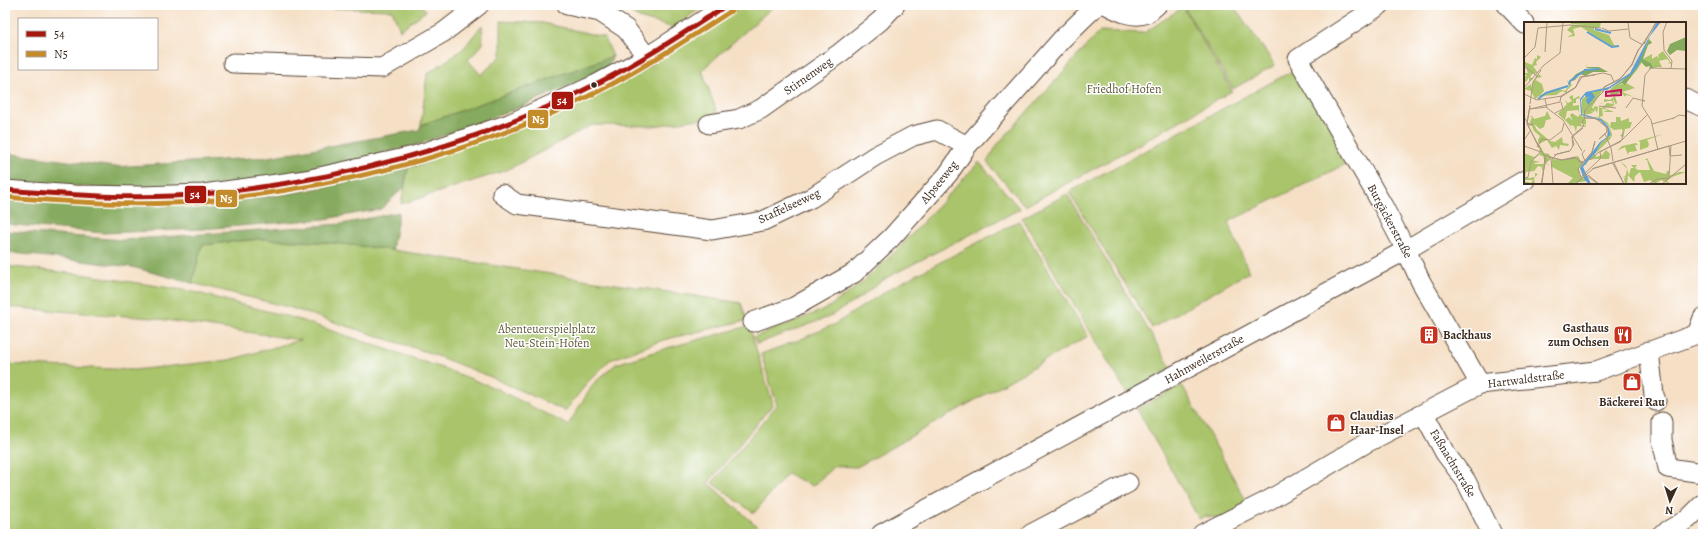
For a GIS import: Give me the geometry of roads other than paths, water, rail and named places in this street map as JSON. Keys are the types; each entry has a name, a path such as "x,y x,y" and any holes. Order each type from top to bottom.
{"street":[{"path":"233,63 256,57 382,68 444,32 479,5"},
{"path":"567,5 600,12 626,29 646,57"},
{"path":"5,190 74,195 142,196 203,194 306,180 414,156 509,124 594,85 646,57 727,5"},
{"name":"Stirnenweg","path":"709,124 739,119 761,109 840,53 880,21 895,5"},
{"name":"Alpseeweg","path":"754,322 794,307 854,273 891,238 948,174 967,146 1062,39 1097,5"},
{"path":"1107,5 1120,12 1134,14 1147,13 1157,5"},
{"name":"Burgäckerstraße","path":"1380,5 1298,59 1406,250 1421,282 1480,384"},
{"path":"1507,5 1524,23"},
{"path":"1686,99 1703,107"},
{"name":"Staffelseeweg","path":"502,194 517,204 712,230 762,221 811,198 875,156 913,136 937,130 967,146"},
{"name":"Hahnweilerstraße","path":"880,534 1406,250 1524,181"},
{"name":"Hartwaldstraße","path":"1210,532 1269,500 1366,443 1480,384 1596,371 1650,351 1701,329"},
{"path":"1650,351 1654,395 1656,401"},
{"name":"Faßnachtstraße","path":"1424,414 1445,453 1466,481 1492,534"},
{"path":"1662,422 1662,440 1668,468 1703,473"},
{"path":"1031,534 1128,483"},
{"path":"1662,534 1688,519 1703,504"}],"place":[{"name":"Backhaus","path":"1429,335"},
{"name":"Gasthaus zum Ochsen","path":"1623,335"},
{"name":"Bäckerei Rau","path":"1632,382"},
{"name":"Claudias Haar-Insel","path":"1336,423"}],"park label":[{"name":"Friedhof Hofen","path":"1124,89"},
{"name":"Abenteuerspielplatz Neu-Stein-Hofen","path":"547,336"}]}
